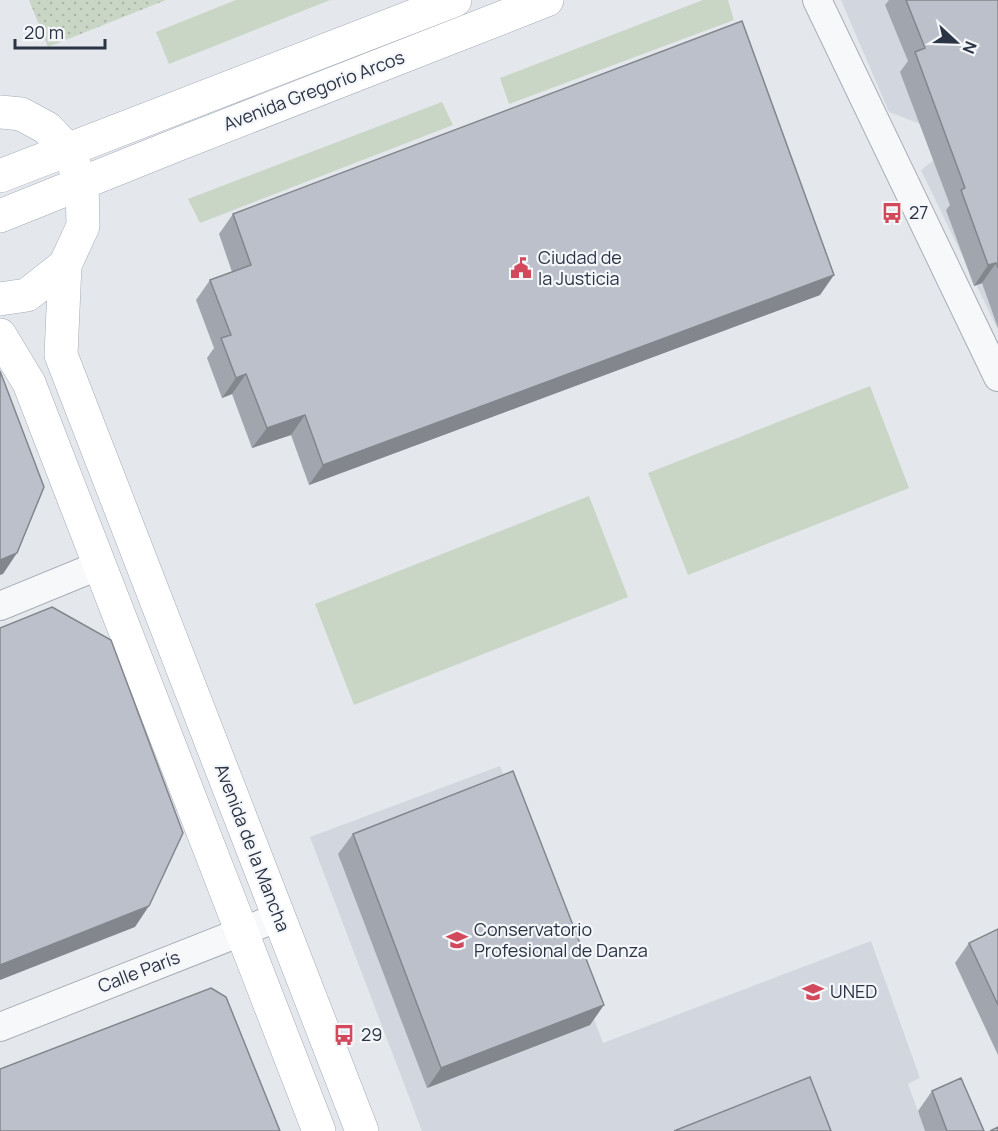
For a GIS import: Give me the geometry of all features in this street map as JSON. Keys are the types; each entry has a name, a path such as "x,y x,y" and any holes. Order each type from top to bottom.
{"main road":[{"name":"Avenida Gregorio Arcos","path":"0,176 455,0"},
{"name":"Avenida Gregorio Arcos","path":"0,216 547,0"},
{"name":"Avenida de la Mancha","path":"7,107 46,128 67,149 82,183 83,226 65,265 61,355 362,1131"},
{"name":"Avenida de la Mancha","path":"0,299 27,295 65,265"},
{"path":"0,335 29,383 319,1131"}],"street":[{"path":"817,0 998,377"},
{"path":"0,606 103,573 142,565"},
{"name":"Calle París","path":"0,1027 279,917"}],"shaded area":[{"path":"841,0 998,0 998,330 921,170 943,153 931,128 889,112"},
{"path":"500,766 603,1043 871,941 920,1078 908,1084 925,1131 422,1131 310,837"}],"green space":[{"path":"29,0 166,0 48,47"},
{"path":"236,0 330,0 169,64 156,32"},
{"path":"703,0 728,0 734,20 509,104 500,78"},
{"path":"442,102 453,125 200,223 188,199"},
{"path":"870,386 909,488 688,575 648,473"},
{"path":"589,496 628,597 354,705 315,604"}],"building":[{"path":"906,0 998,0 998,268 996,263 988,265 961,190 965,188 915,52 925,48"},
{"name":"Ciudad de la Justicia","path":"742,21 834,275 323,465 305,415 267,428 246,374 236,378 221,338 231,335 210,280 251,265 233,214"},
{"path":"0,371 44,487 17,553 0,560"},
{"path":"52,607 111,640 183,833 149,906 0,965 0,628"},
{"name":"Conservatorio Profesional de Danza","path":"513,771 604,1005 441,1068 353,834"},
{"path":"998,929 998,1005 969,943"},
{"path":"211,988 226,997 280,1131 0,1131 0,1069"},
{"path":"810,1077 831,1131 674,1131"},
{"path":"961,1078 984,1131 947,1131 932,1091"}],"place":[{"name":"27","path":"892,213"},
{"name":"Ciudad de la Justicia","path":"521,268"},
{"name":"Conservatorio Profesional de Danza","path":"457,940"},
{"name":"UNED","path":"813,992"},
{"name":"29","path":"344,1035"}]}
